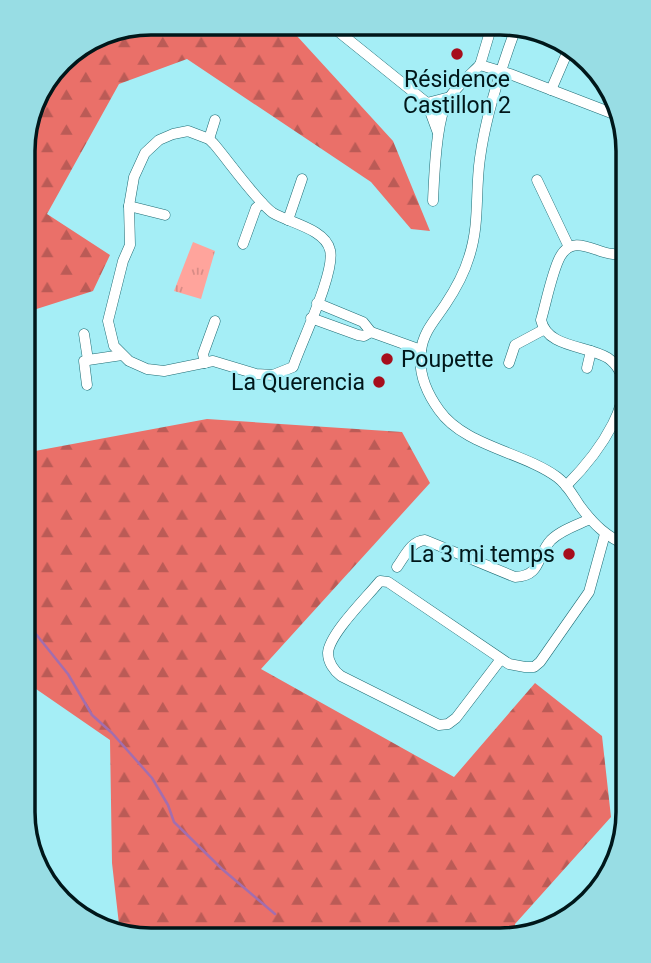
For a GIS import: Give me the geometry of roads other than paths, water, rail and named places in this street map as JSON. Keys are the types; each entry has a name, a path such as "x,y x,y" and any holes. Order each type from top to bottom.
{"street":[{"path":"343,35 428,103 439,136"},
{"path":"433,201 435,161 445,105 480,65 489,35"},
{"path":"513,36 501,71 480,157 476,235 468,260 445,306 431,322 421,350 423,384 439,411 452,424 478,439 545,469 566,486 590,519 605,534 616,540"},
{"path":"551,90 566,56"},
{"path":"480,65 609,112"},
{"path":"428,103 450,97"},
{"path":"209,139 215,120"},
{"path":"188,131 209,139 262,202 271,212 318,234 326,241 330,250 331,263 293,367 273,376 256,374 213,361 164,371 147,369 122,355 114,346 107,321 130,245 129,206 134,177 145,153 173,134 188,131"},
{"path":"288,220 302,179"},
{"path":"537,180 569,247"},
{"path":"243,244 256,208 262,202"},
{"path":"129,206 165,215"},
{"path":"616,255 576,244 569,247 560,256 541,320 543,330 550,337 592,351 616,366"},
{"path":"317,303 363,322 371,332 421,350"},
{"path":"341,329 345,316"},
{"path":"311,318 358,335 364,336 371,332"},
{"path":"205,362 203,354 215,321"},
{"path":"509,363 515,345 543,330"},
{"path":"84,334 88,360"},
{"path":"587,368 592,351"},
{"path":"87,385 84,361 122,355"},
{"path":"566,486 610,433 616,419"},
{"path":"397,567 411,546 417,541 425,540 515,577 527,576 536,569 550,541 561,532 590,519"},
{"path":"501,659 456,718 448,724 439,725 341,676 333,670 328,653 334,638 380,582 388,582 509,664 534,667 589,592 605,534"}],"waterway":[{"path":"35,633 68,674 92,715 152,778 168,805 174,822 222,869 275,914"}],"place":[{"name":"Résidence Castillon 2","path":"457,54"},
{"name":"Poupette","path":"387,359"},
{"name":"La Querencia","path":"379,382"},
{"name":"La 3 mi temps","path":"569,554"}]}
